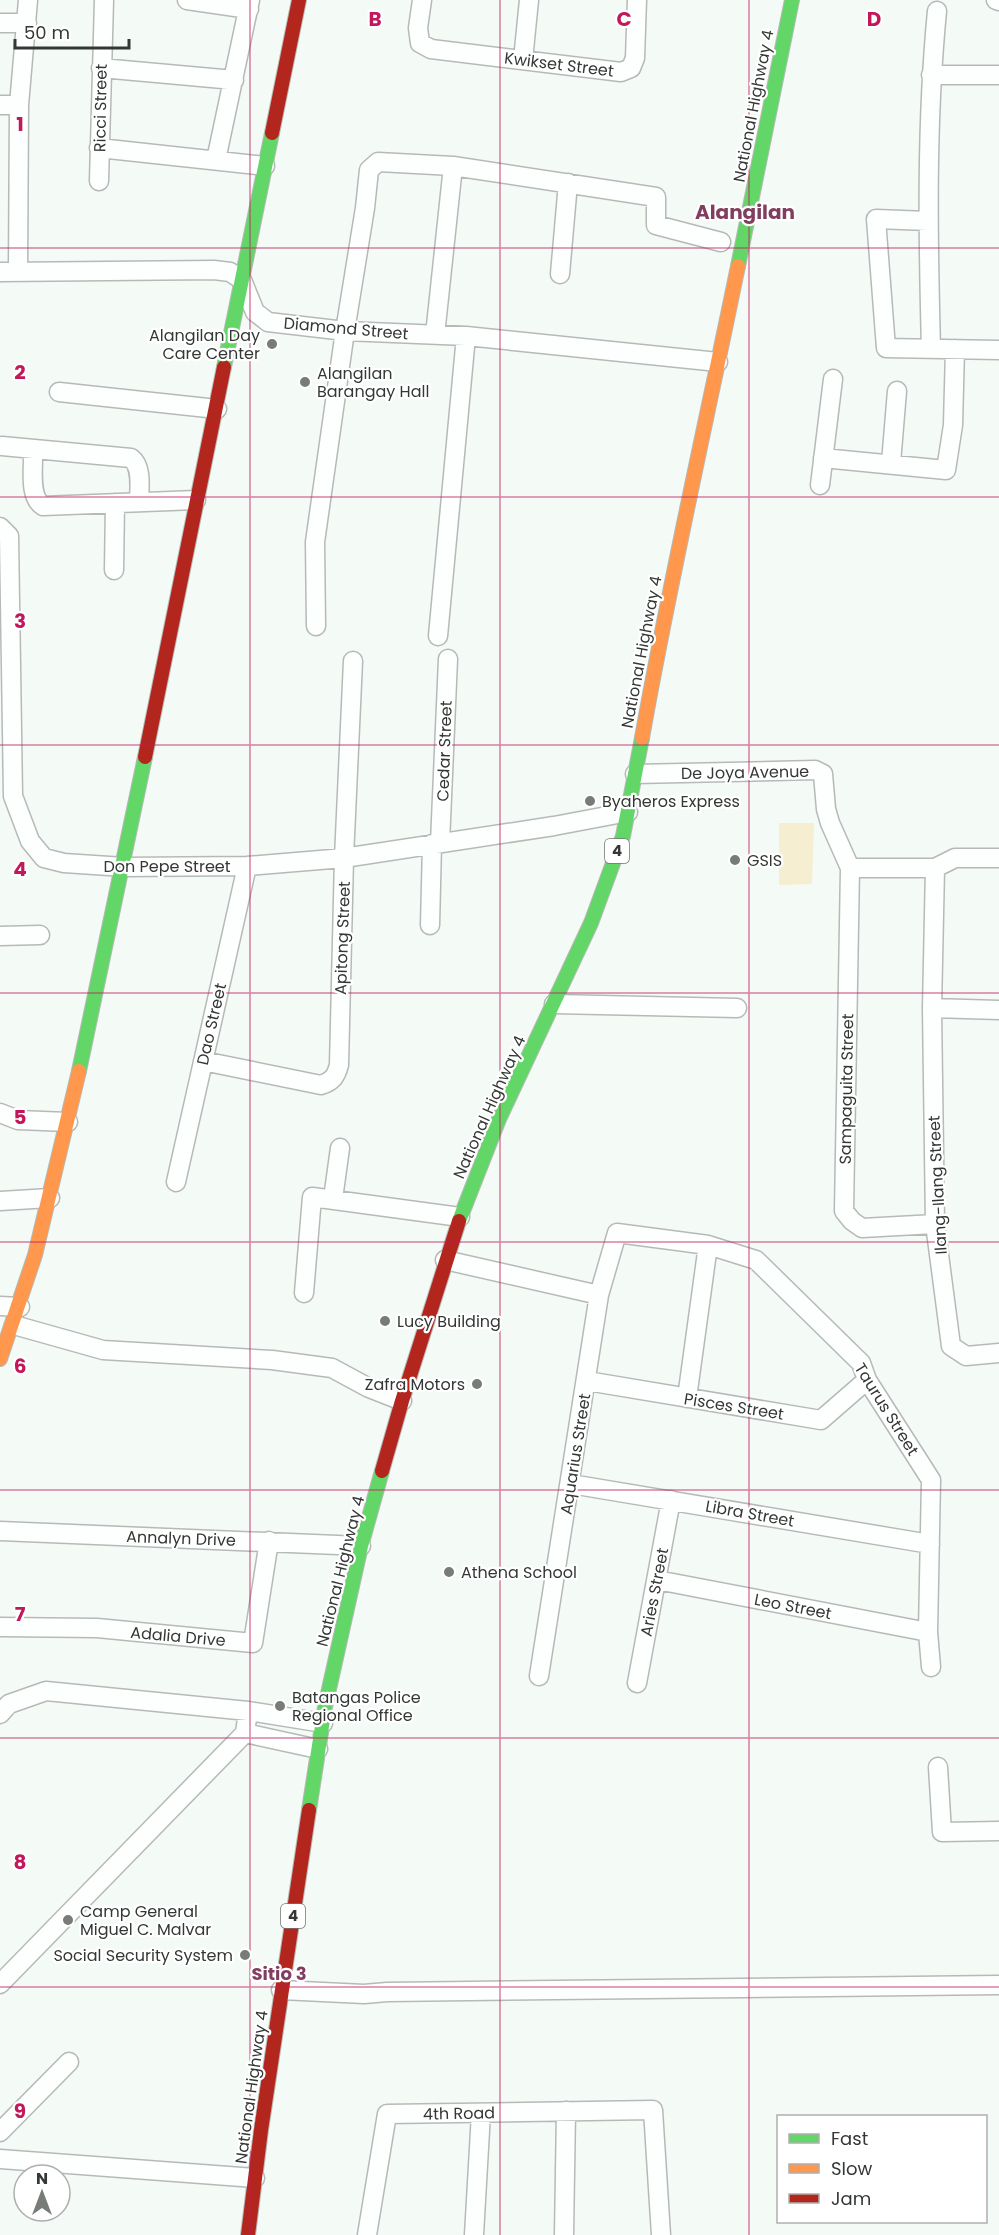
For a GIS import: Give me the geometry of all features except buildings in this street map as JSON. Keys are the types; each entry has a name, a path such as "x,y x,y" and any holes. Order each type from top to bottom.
{"main road":[{"path":"0,1359 20,1307 68,1122 124,867 196,500 217,409 299,0"},
{"name":"National Highway 4","path":"248,2235 318,1749 329,1684 361,1546 402,1401 460,1217 499,1119 554,1004 602,895 621,842 665,608 693,487 718,362 731,244 792,0"}],"street":[{"path":"28,0 19,105 9,184 9,272 214,270 230,272 242,280"},
{"name":"Ricci Street","path":"99,181 104,0"},
{"path":"187,0 249,5 216,160"},
{"name":"Kwikset Street","path":"422,0 418,28 420,43 431,49 621,72 631,68 635,58 637,0"},
{"path":"523,60 529,0"},
{"path":"931,349 928,221 931,75 937,11"},
{"path":"0,23 27,22"},
{"path":"101,68 234,80"},
{"path":"931,75 999,75"},
{"path":"0,105 19,105"},
{"path":"99,148 265,166"},
{"path":"316,626 315,542 369,170 378,162 453,166 656,197 656,225 731,244"},
{"path":"435,335 453,166"},
{"path":"560,274 568,183"},
{"path":"928,221 876,219 886,348 999,350"},
{"name":"Diamond Street","path":"242,280 255,312 268,321 345,331 466,336 718,362"},
{"path":"438,636 466,336"},
{"path":"823,458 946,470 953,425 955,349"},
{"path":"820,485 833,379"},
{"path":"59,392 217,409"},
{"path":"891,463 897,392"},
{"path":"2,446 131,458 136,462 138,469 139,502"},
{"path":"33,450 34,495 38,503 43,506 196,500"},
{"path":"114,570 115,503"},
{"name":"Don Pepe Street","path":"0,527 9,536 6,796 30,841 45,858 64,863 124,867 247,866 344,858 554,826 628,812"},
{"name":"Cedar Street","path":"430,925 448,658"},
{"name":"Apitong Street","path":"203,1061 321,1085 331,1082 336,1075 339,1065 344,858 353,661"},
{"name":"De Joya Avenue","path":"635,774 815,770 823,774 826,808 830,823 850,868"},
{"path":"850,868 935,868 955,858 999,858"},
{"name":"Dao Street","path":"177,1182 247,866"},
{"name":"Sampaguita Street","path":"850,868 844,1211 862,1228 935,1224"},
{"path":"935,868 932,1008 999,1010"},
{"path":"0,936 40,935"},
{"path":"554,1004 737,1008"},
{"name":"Ilang-Ilang Street","path":"932,1008 935,1224 951,1346 966,1356 999,1353"},
{"path":"0,1113 18,1120 68,1122"},
{"path":"333,1199 340,1148"},
{"path":"304,1293 312,1197 460,1217"},
{"path":"0,1200 50,1198"},
{"name":"Taurus Street","path":"616,1233 708,1245 756,1260 861,1363 867,1380 931,1480 928,1632 931,1667"},
{"name":"Aquarius Street","path":"539,1676 600,1295 616,1233"},
{"path":"687,1398 708,1245"},
{"path":"445,1260 600,1295"},
{"path":"0,1306 20,1307"},
{"path":"14,1325 103,1350 272,1360 332,1368 369,1389 402,1401"},
{"name":"Pisces Street","path":"587,1381 821,1420 867,1380"},
{"name":"Libra Street","path":"570,1484 930,1544"},
{"name":"Aries Street","path":"637,1683 671,1500"},
{"name":"Annalyn Drive","path":"0,1531 361,1546"},
{"name":"Adalia Drive","path":"0,1627 97,1628 253,1643 269,1541"},
{"name":"Leo Street","path":"657,1580 928,1632"},
{"path":"0,1714 9,1704 46,1690 248,1711 323,1723"},
{"path":"0,1984 245,1733 248,1711"},
{"path":"245,1733 318,1749"},
{"path":"938,1767 942,1832 999,1831"},
{"path":"282,1990 364,1994 999,1985"},
{"path":"0,2132 69,2062"},
{"name":"4th Road","path":"367,2235 387,2114 653,2110 661,2235"},
{"path":"564,2235 566,2111"},
{"path":"474,2235 481,2113"},
{"path":"0,2159 255,2178"}],"shaded area":[{"path":"779,823 814,823 812,884 779,885"}],"traffic: fast":[{"path":"738,266 792,0"},
{"path":"224,367 272,133"},
{"path":"459,1221 499,1119 591,923 623,836 642,738"},
{"path":"79,1071 145,757"},
{"path":"309,1810 325,1707 361,1546 382,1471"}],"traffic: slow":[{"path":"642,738 676,561 738,266"},
{"path":"0,1359 35,1255 79,1071"}],"traffic: jam":[{"path":"272,133 299,0"},
{"path":"145,757 224,367"},
{"path":"382,1471 459,1221"},
{"path":"248,2235 261,2130 309,1810"}],"place":[{"name":"Alangilan Day Care Center","path":"272,344"},
{"name":"Alangilan Barangay Hall","path":"305,382"},
{"name":"Byaheros Express","path":"590,801"},
{"name":"GSIS","path":"735,860"},
{"name":"Lucy Building","path":"385,1321"},
{"name":"Zafra Motors","path":"477,1384"},
{"name":"Athena School","path":"449,1572"},
{"name":"Batangas Police Regional Office","path":"280,1706"},
{"name":"Camp General Miguel C. Malvar","path":"68,1920"},
{"name":"Social Security System","path":"245,1955"}],"district":[{"name":"Alangilan","path":"745,212"},
{"name":"Sitio 3","path":"279,1974"}]}
